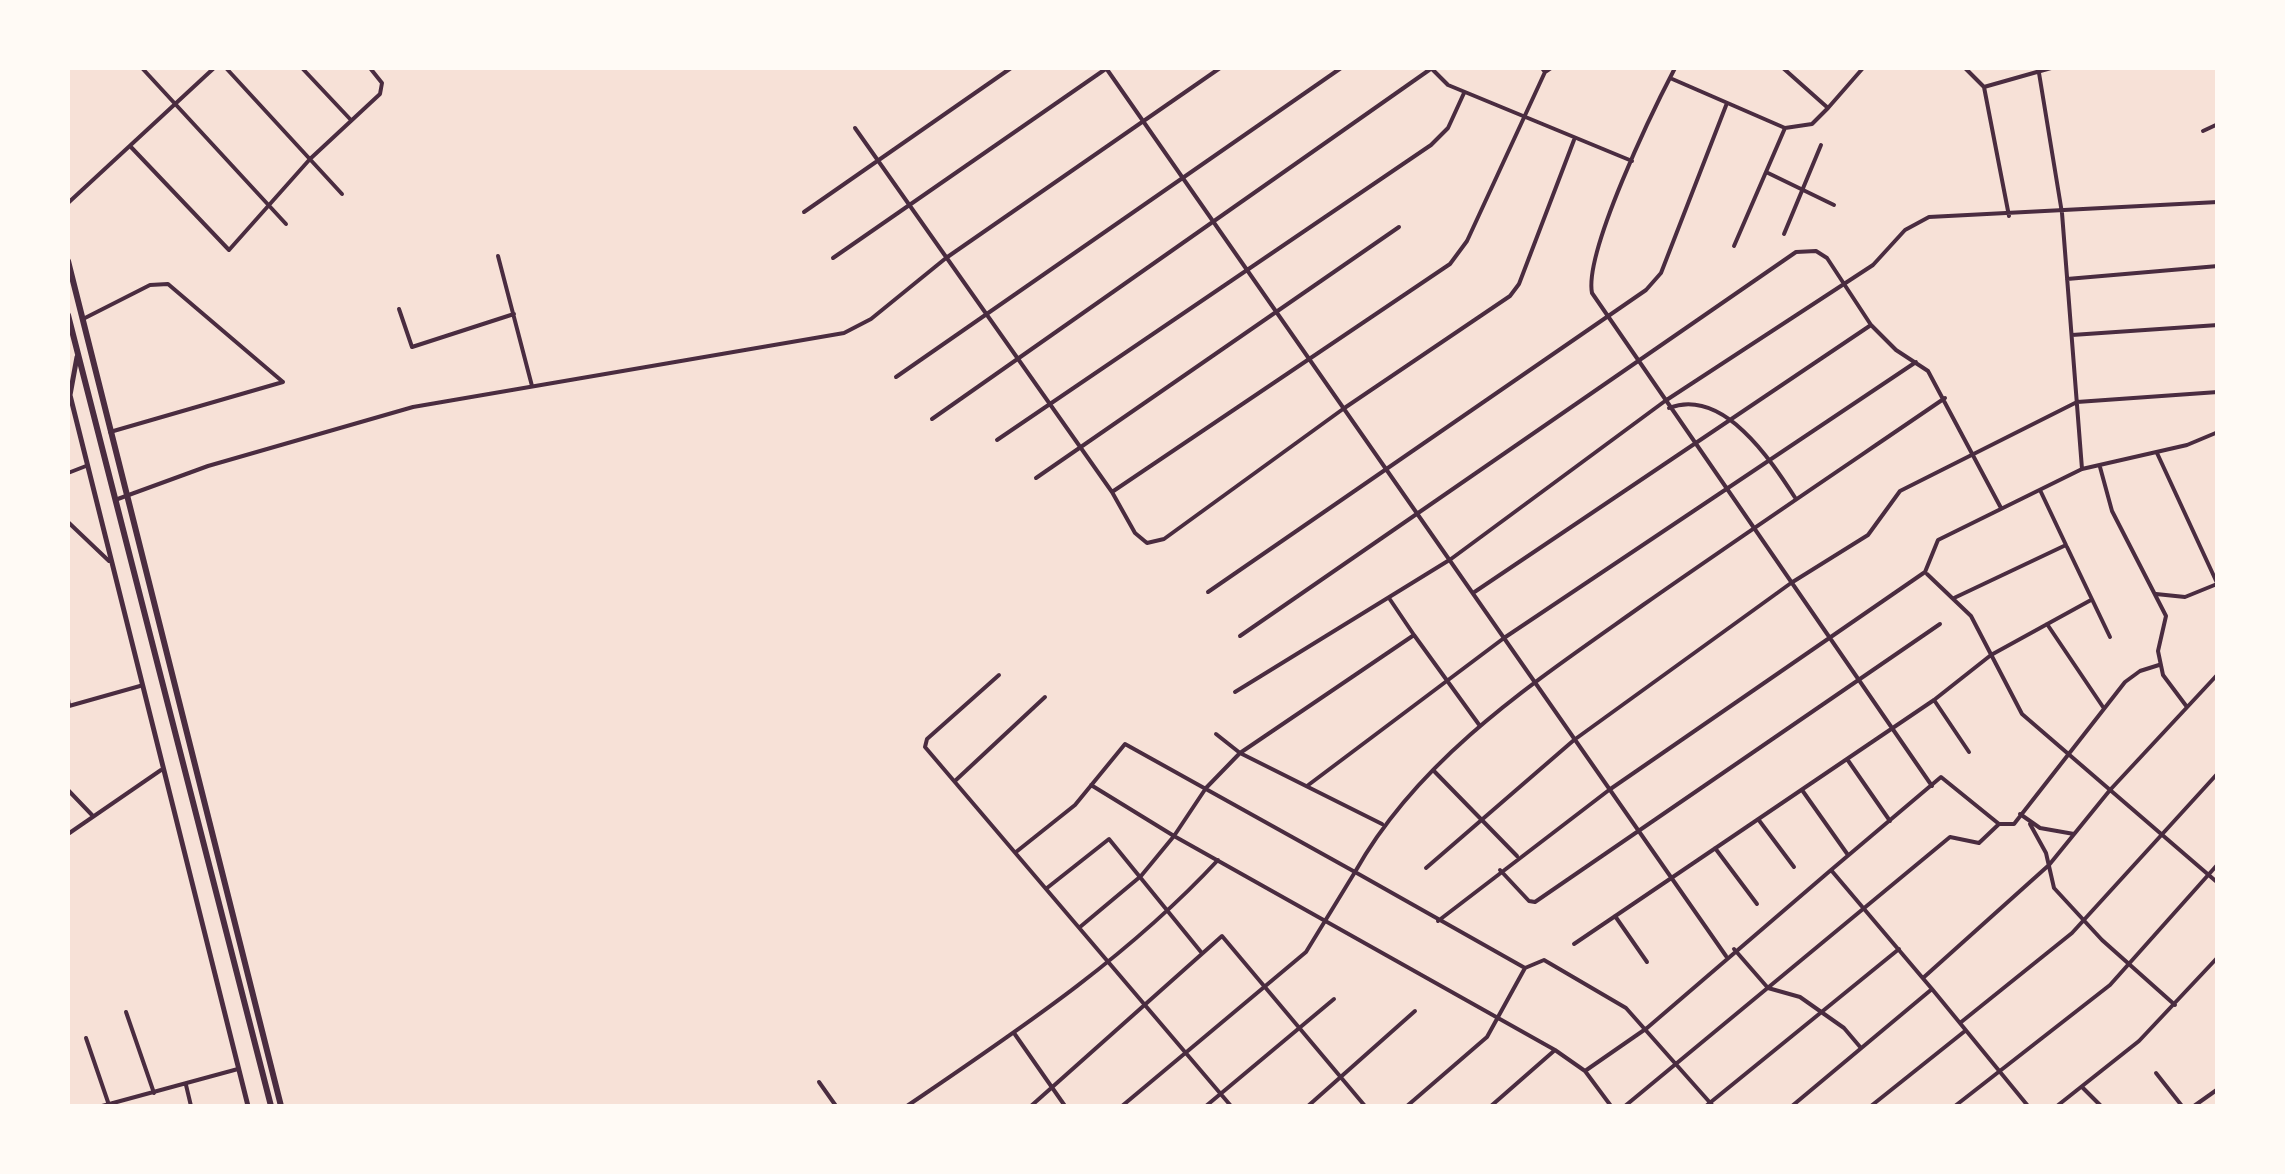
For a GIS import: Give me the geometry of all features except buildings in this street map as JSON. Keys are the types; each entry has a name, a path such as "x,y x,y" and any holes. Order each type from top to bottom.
{"highway":[{"path":"68,260 281,1106"},
{"path":"68,315 271,1106"},
{"path":"73,336 83,331"}],"street":[{"path":"142,68 286,224"},
{"path":"68,203 214,68"},
{"path":"226,68 342,194"},
{"path":"302,68 352,120"},
{"path":"130,146 228,250 310,159 382,89 380,78 370,68"},
{"path":"804,212 1011,68"},
{"path":"834,258 1107,68 1726,956"},
{"path":"114,500 208,466 413,407 844,333 872,319 946,258 1220,68"},
{"path":"896,377 1341,68"},
{"path":"932,418 1433,68 1448,85 1632,161"},
{"path":"1112,492 1434,277 1457,256 1544,70 1551,68"},
{"path":"1675,68 1632,161 1592,270 1592,294 1932,786"},
{"path":"1783,68 1828,108"},
{"path":"1670,78 1785,128 1812,124 1864,68"},
{"path":"1965,68 1984,87 2009,216"},
{"path":"1984,87 2051,68"},
{"path":"2039,73 2062,213 2082,469"},
{"path":"997,440 1246,267 1441,138 1464,92"},
{"path":"1208,592 1646,290 1661,273 1727,103"},
{"path":"2203,130 2218,124"},
{"path":"854,128 1112,492 1140,539 1155,543 1342,408 1510,296 1520,284 1574,140"},
{"path":"1734,246 1785,128"},
{"path":"1784,234 1821,145"},
{"path":"1766,172 1834,204"},
{"path":"1234,692 1451,559 1665,401 1843,281 1873,265 1916,222 1930,218 2218,202"},
{"path":"1036,478 1399,227"},
{"path":"1240,636 1796,252 1822,255 1871,324 1896,350 1928,370 2001,508"},
{"path":"498,256 532,386"},
{"path":"2067,280 2218,266"},
{"path":"82,320 150,286 168,284 284,382 109,432"},
{"path":"398,309 412,348 514,314"},
{"path":"1472,593 1871,324"},
{"path":"2072,336 2218,325"},
{"path":"78,355 70,394 86,466 248,1106"},
{"path":"1307,786 1504,638 1916,362"},
{"path":"1426,868 1574,740 1791,583 1868,535 1900,491 2077,402 2218,392"},
{"path":"1122,1106 1306,952 1382,824 1480,726 1536,681 1752,528 1945,398"},
{"path":"1670,408 1695,407 1728,420 1759,442 1796,499"},
{"path":"1438,921 1517,856 1609,790 1925,572 1938,540 2082,469 2157,453 2215,433 2218,444"},
{"path":"2156,594 2185,597 2217,584 2157,453"},
{"path":"68,473 86,466"},
{"path":"2100,466 2112,511 2166,616 2159,665 2172,693 2187,707"},
{"path":"2040,490 2110,638"},
{"path":"68,522 109,561"},
{"path":"1954,598 2066,545"},
{"path":"1925,572 1970,616 2022,714 2218,883"},
{"path":"1389,598 1480,726"},
{"path":"1574,944 1934,700 1991,655 2091,600"},
{"path":"1500,870 1532,903 1940,624"},
{"path":"2047,624 2104,708"},
{"path":"1080,927 1141,876 1206,788 1240,753 1414,635"},
{"path":"1585,1071 1648,1028 1734,949 1944,776 1999,824 2009,826 2104,708 2140,671 2159,665"},
{"path":"1923,978 2048,865 2110,790 2218,674"},
{"path":"999,675 924,743 1231,1106"},
{"path":"68,704 140,686"},
{"path":"956,780 1045,698"},
{"path":"1934,700 1969,752"},
{"path":"1216,734 1240,753 1382,824"},
{"path":"1016,852 1075,804 1125,744 1526,968"},
{"path":"1847,759 1890,821"},
{"path":"68,834 161,770"},
{"path":"1433,770 1517,856"},
{"path":"1960,1023 2084,920 2218,773"},
{"path":"1091,785 1174,836 1556,1050 1585,1071 1611,1106"},
{"path":"68,790 92,816"},
{"path":"1802,790 1849,857"},
{"path":"2020,814 2030,824 2054,888 2174,1004"},
{"path":"1758,819 1794,867"},
{"path":"1625,1106 1950,837 1979,843 1999,824"},
{"path":"2030,824 2074,834"},
{"path":"1047,888 1109,838 1202,954"},
{"path":"1715,848 1756,904"},
{"path":"907,1106 1110,963 1170,912 1218,860"},
{"path":"1955,1106 2110,985 2218,864"},
{"path":"1831,870 2028,1106"},
{"path":"1615,916 1647,962"},
{"path":"1031,1106 1222,936 1365,1106"},
{"path":"1407,1106 1487,1037 1526,968 1536,960 1544,960 1626,1008 1679,1063 1710,1105 1899,948"},
{"path":"1734,949 1768,988 1800,997 1861,1048"},
{"path":"2057,1106 2140,1041 2218,957"},
{"path":"1792,1106 1932,989"},
{"path":"1206,1106 1334,998"},
{"path":"1308,1106 1415,1011"},
{"path":"126,1012 154,1093"},
{"path":"1872,1106 1966,1031"},
{"path":"1014,1034 1066,1106"},
{"path":"86,1038 109,1105"},
{"path":"1491,1106 1556,1050"},
{"path":"102,1106 238,1069"},
{"path":"2156,1073 2182,1106"},
{"path":"818,1082 836,1106"},
{"path":"186,1084 191,1106"},
{"path":"2082,1087 2101,1106"},
{"path":"2194,1106 2218,1089"}]}
